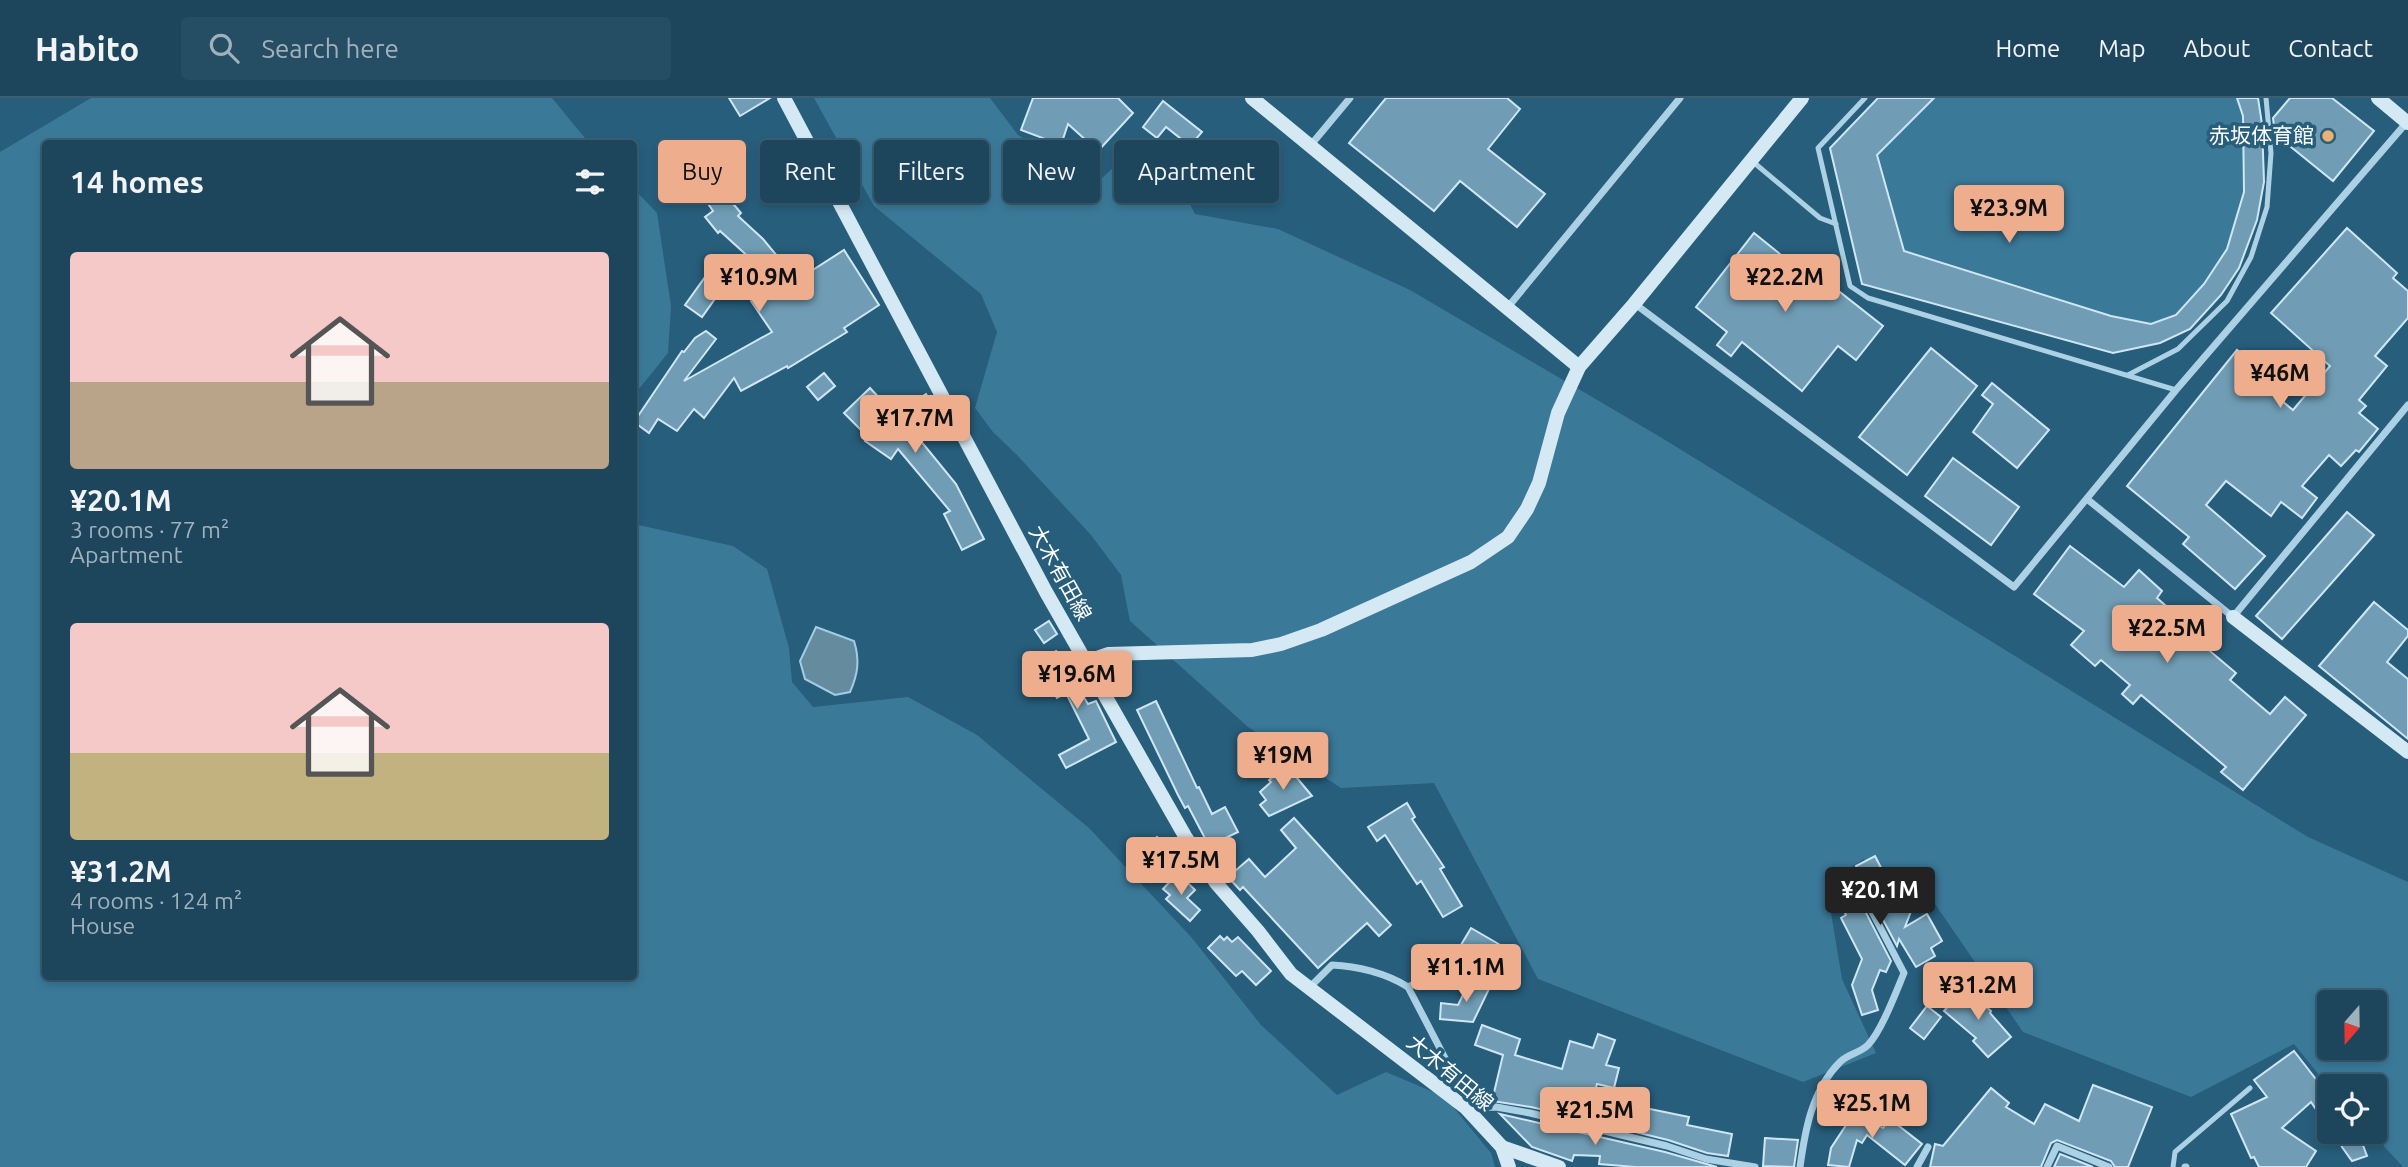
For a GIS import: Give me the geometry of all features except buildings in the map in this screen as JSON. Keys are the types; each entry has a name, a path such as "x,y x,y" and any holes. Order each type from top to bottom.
{"street":[{"name":"大木有田線","path":"784,98 1085,662 1185,836 1216,883 1291,974 1461,1104 1502,1147 1509,1167"},
{"path":"1252,98 1579,367"},
{"path":"1310,146 1350,98"},
{"path":"1085,662 1108,653 1252,650 1281,644 1321,630 1471,562 1508,537 1527,509 1539,483 1558,413 1579,367 1634,304 1802,98"},
{"path":"1634,304 2014,587 2176,390 2407,122 2378,98"},
{"path":"1507,308 1676,99"},
{"path":"2233,617 2408,405"},
{"path":"2087,499 2233,617 2408,752"},
{"path":"1800,1167 1804,1136 1813,1105 1839,1063 1866,1047 1874,1036 1904,972 1869,906"},
{"path":"1408,987 1421,981 1433,951"},
{"path":"1309,988 1332,965 1351,966 1399,981 1408,987 1458,1083 1461,1104 1530,1113 1655,1143 1706,1159 1755,1167"},
{"path":"2047,1167 2057,1146 2109,1167"},
{"path":"1502,1147 1515,1167"},
{"path":"1502,1147 1559,1167"},
{"path":"1917,1167 1928,1147"}],"lane":[{"path":"1865,98 1818,148 1850,286 1868,298 2176,390"},
{"path":"2128,375 2178,349 2227,301 2251,257 2267,207 2271,153 2266,98"},
{"path":"1751,160 1820,218 1836,224"},
{"path":"2173,1167 2175,1153 2250,1088"}],"shaded area":[{"path":"91,98 552,98 587,140 42,140 42,980 637,980 637,525 733,546 767,569 789,648 792,682 813,707 908,697 977,735 1089,828 1192,938 1261,1025 1337,1095 1386,1072 1445,1097 1491,1153 1495,1167 0,1167 0,152"},
{"path":"814,98 990,98 1018,135 1027,140 1003,140 1003,203 1100,203 1100,180 1114,167 1114,203 1189,203 1195,214 1278,229 1410,290 1662,438 2308,837 2408,882 2408,1167 2403,1167 2382,1144 2387,1144 2387,1074 2318,1074 2294,1044 2191,1097 2023,1032 1935,904 1864,859 1826,883 1842,979 1876,1053 1803,1082 1538,979 1434,783 1341,788 1248,727 1130,621 1121,575 1091,535 993,432 975,408 997,332 981,294 874,206 860,181 860,140 837,140"},
{"path":"1878,98 2258,98 2265,173 2257,221 2239,268 2160,343 2113,353 1862,284 1830,148"},
{"path":"637,192 657,213 671,306 668,353 637,391"},
{"path":"816,627 854,641 857,667 850,692 835,695 805,679 800,661"}],"place":[{"name":"赤坂体育館","path":"2328,136"}]}
